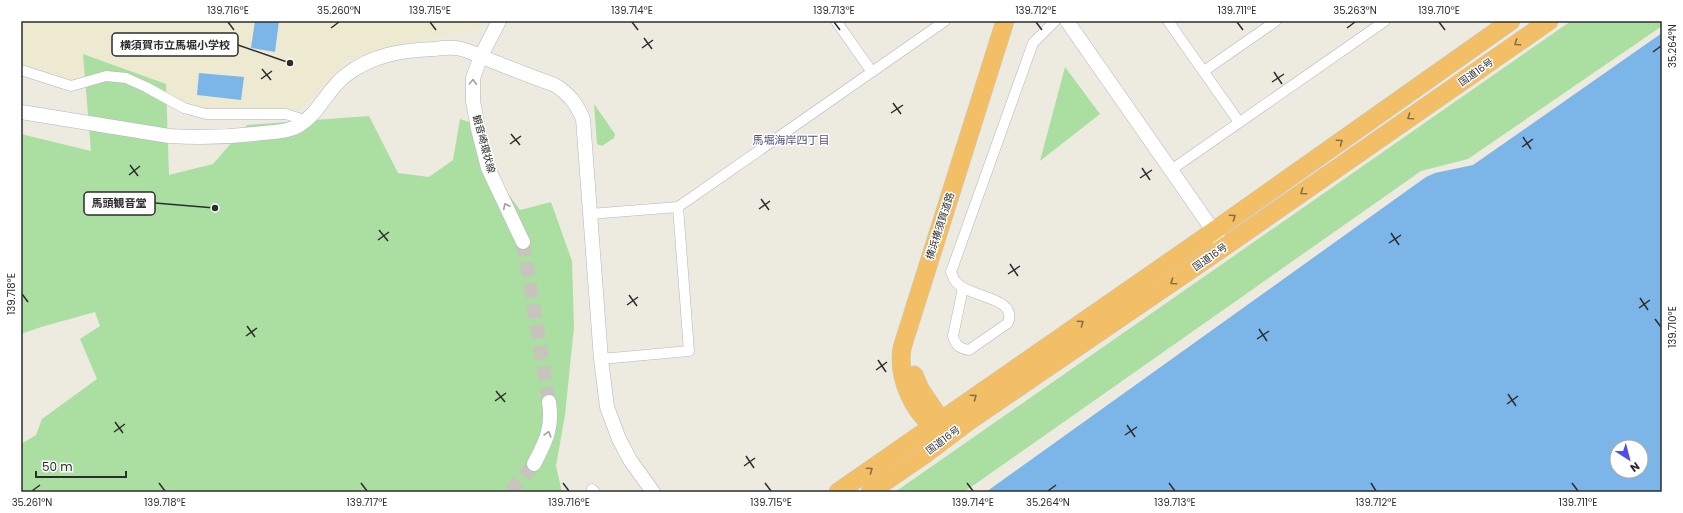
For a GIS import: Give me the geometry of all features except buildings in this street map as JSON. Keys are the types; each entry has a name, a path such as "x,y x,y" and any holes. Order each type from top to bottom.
{"highway":[{"name":"横浜横須賀道路","path":"937,423 915,405 907,389 901,368 902,348 1005,21"},
{"name":"横浜横須賀道路","path":"937,423 916,380 913,364 914,341 934,268 1012,21"},
{"name":"国道16号","path":"838,492 1511,21"},
{"name":"国道16号","path":"870,492 1549,21"},
{"path":"937,423 948,437"}],"street":[{"name":"観音崎環状線","path":"499,21 481,56 473,78 473,101 478,130 488,168 522,242"},
{"path":"836,21 872,72"},
{"path":"590,214 678,207 945,21"},
{"path":"963,288 953,336 955,344 960,348 969,350 1008,323 1010,318 1009,310 1003,305 963,288 956,283 951,272 1033,43 1055,21"},
{"path":"1067,21 1224,247"},
{"path":"1168,21 1239,122"},
{"path":"1204,72 1276,21"},
{"path":"1171,170 1385,21"},
{"path":"21,112 169,136 194,138 282,132 295,128 307,121 315,113 332,88 356,67 388,54 419,49 457,48 555,85 568,93 578,106 583,119 601,359 607,407 619,439 630,460 650,491"},
{"path":"21,70 71,86 106,76 126,78 184,108 206,114 286,114 307,121"},
{"path":"601,359 689,352 678,207"},
{"path":"534,464 550,431 551,415 549,402"}],"shaded area":[{"path":"21,21 484,21 479,29 440,36 347,60 301,109 212,111 72,82 21,67"}],"green space":[{"path":"1571,21 1662,21 1662,26 1468,159 1421,171 964,492 895,492"},
{"path":"83,54 166,84 169,175 213,164 247,125 369,116 398,173 429,177 453,160 460,119 482,126 491,170 520,210 551,202 572,261 574,327 565,415 556,466 562,492 21,492 21,444 36,435 42,419 97,379 80,339 100,326 95,312 21,334 21,134 91,151"},
{"path":"1065,67 1100,114 1040,161"},
{"path":"594,104 615,134 614,138 602,146 597,144"}],"water":[{"path":"255,21 279,21 275,52 251,48"},
{"path":"1662,33 1662,492 986,492 1426,177 1435,173 1473,165"},
{"path":"199,73 244,77 241,100 197,95"}],"tunnel":[{"path":"523,242 549,402"},
{"path":"510,492 534,464"}],"place":[{"name":"横須賀市立馬堀小学校","path":"290,63"},
{"name":"馬頭観音堂","path":"215,208"}],"district":[{"name":"馬堀海岸四丁目","path":"791,140"}]}
